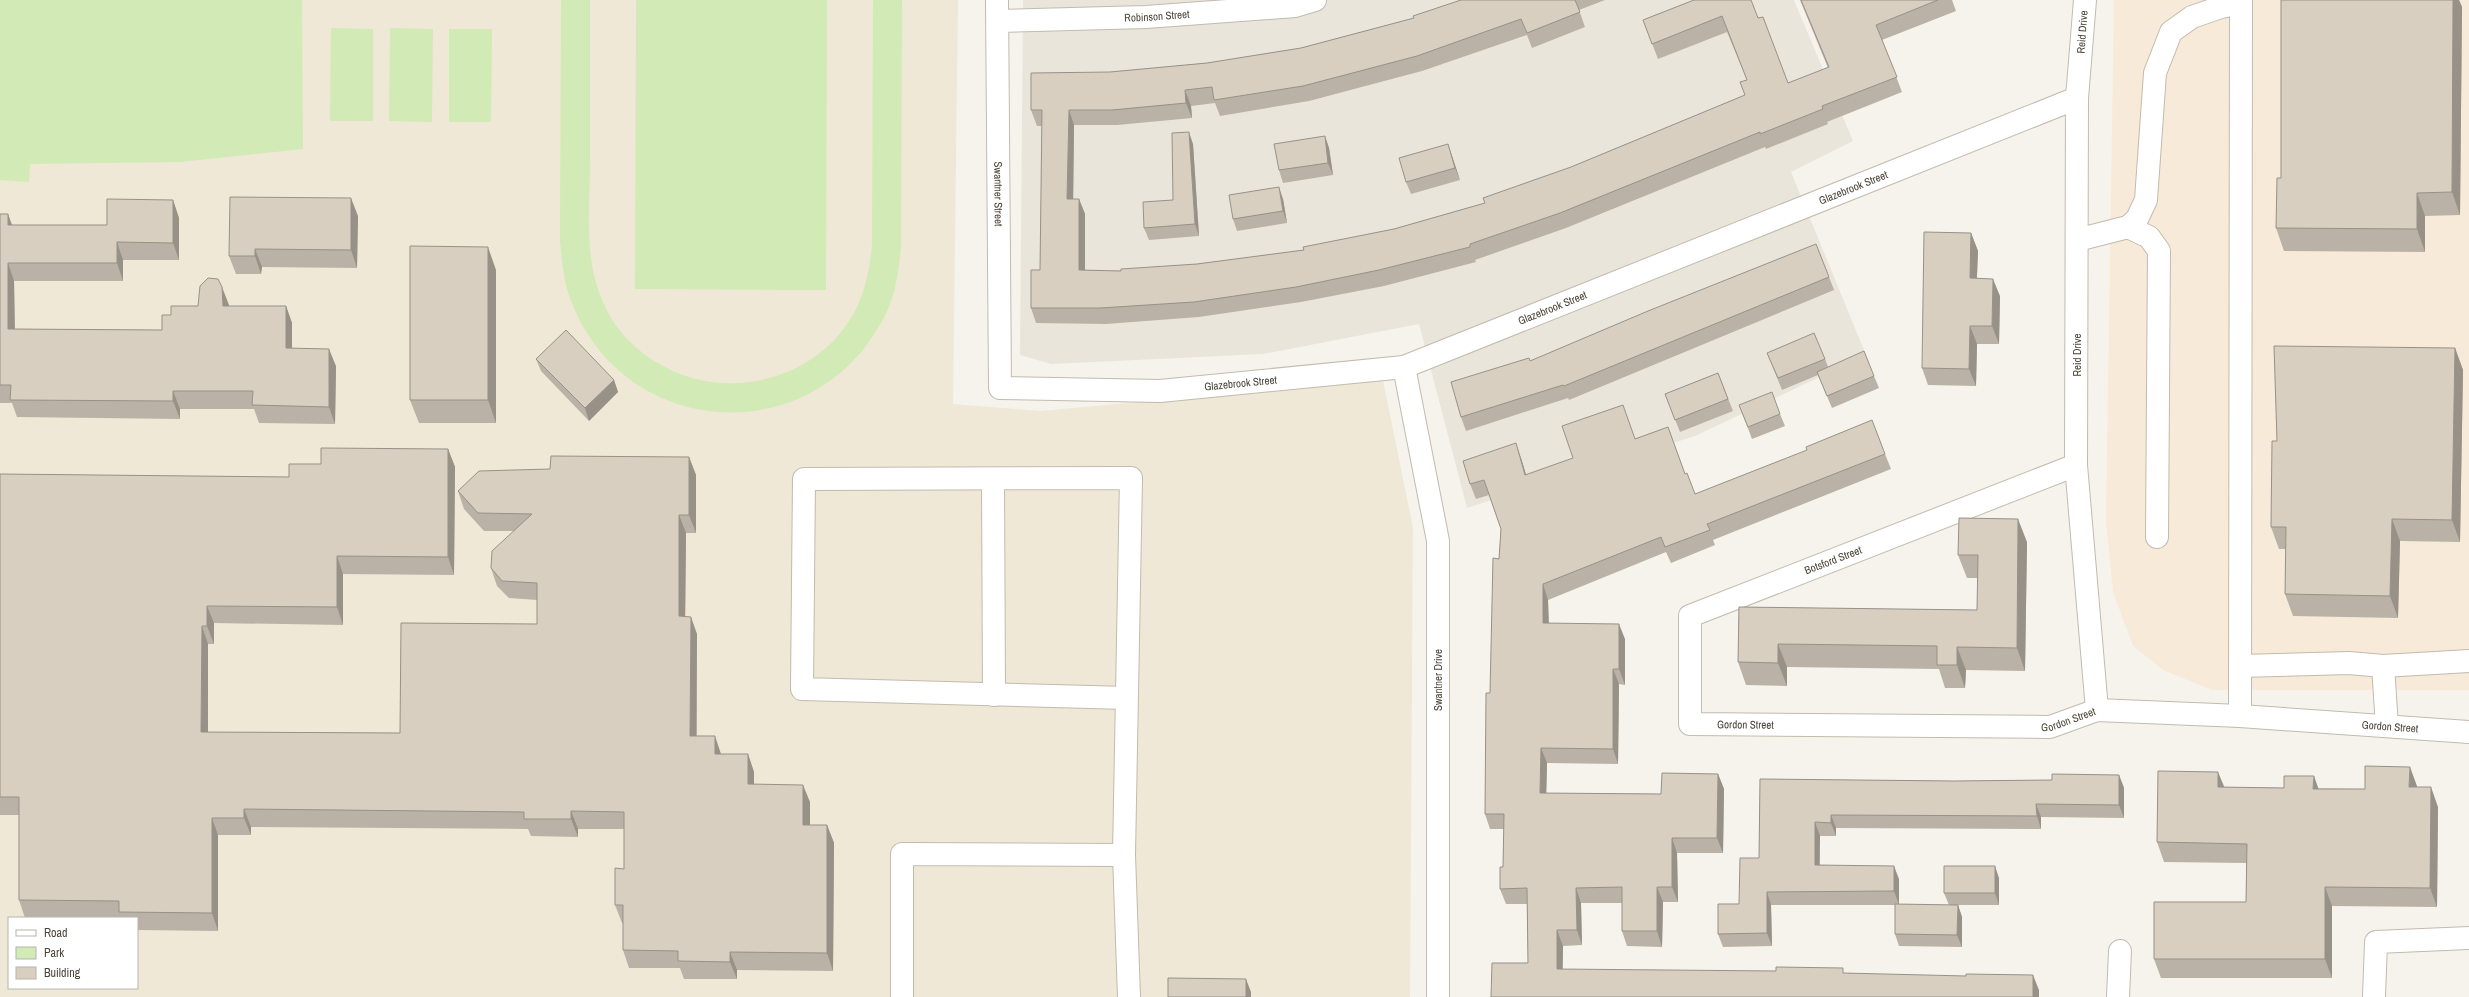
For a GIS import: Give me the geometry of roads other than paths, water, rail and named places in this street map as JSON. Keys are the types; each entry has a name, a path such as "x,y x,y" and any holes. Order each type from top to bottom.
{"street":[{"name":"Robinson Street","path":"997,11 1146,17 1295,6 1315,0"},
{"name":"Reid Drive","path":"2085,0 2077,98 2076,465 2097,710"},
{"path":"2077,240 2128,227 2137,219 2146,200 2155,72 2171,32 2192,17 2241,2 2240,716"},
{"name":"Swantner Street","path":"997,11 1000,388"},
{"name":"Glazebrook Street","path":"1000,388 1160,391 1404,367 2077,98"},
{"path":"2128,227 2149,237 2159,251 2157,537"},
{"name":"Swantner Drive","path":"1404,367 1438,542 1438,997"},
{"name":"Botsford Street","path":"1690,724 1690,616 2076,465"},
{"path":"1127,698 802,690 804,479 1131,478 1127,698 1124,855 1129,997"},
{"path":"993,479 994,695"},
{"path":"2240,666 2349,663 2383,666 2469,661"},
{"path":"2383,666 2387,726"},
{"name":"Gordon Street","path":"1690,724 2050,727 2097,710 2240,716 2469,732"},
{"path":"902,997 902,854 1124,855"},
{"path":"2374,997 2376,942 2469,938"},
{"path":"2118,997 2120,951"}]}
